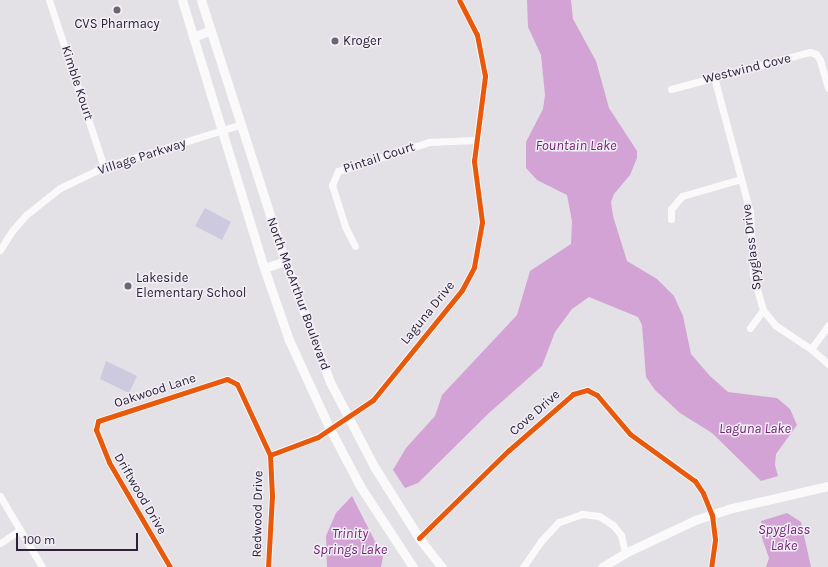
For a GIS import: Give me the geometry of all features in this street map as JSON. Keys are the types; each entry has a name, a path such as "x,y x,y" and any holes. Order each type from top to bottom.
{"main road":[{"name":"North MacArthur Boulevard","path":"182,0 264,268 289,340 330,430 365,494 413,567"},
{"name":"North MacArthur Boulevard","path":"201,0 239,125 305,322 347,418 419,538 442,567"},
{"path":"193,37 211,30"},
{"path":"264,268 285,261"},
{"path":"602,567 625,553 712,515 828,486"}],"street":[{"name":"Kimble Kourt","path":"49,0 104,167"},
{"name":"Laguna Drive","path":"270,455 318,437 373,400 462,290 474,266 482,222 474,160 484,96 483,57 477,35 459,0"},
{"name":"Westwind Cove","path":"671,88 810,52 816,54 820,60 828,88"},
{"name":"Spyglass Drive","path":"714,77 750,212 753,275 763,310 775,326 811,349 828,364"},
{"name":"Village Parkway","path":"0,250 12,231 40,202 60,188 104,167 222,132 239,125"},
{"name":"Pintail Court","path":"355,246 345,226 332,185 338,171 429,142 476,140"},
{"path":"671,219 671,209 682,196 741,179"},
{"path":"750,328 763,310"},
{"path":"811,349 828,326"},
{"name":"Oakwood Lane","path":"96,430 98,421 227,379"},
{"name":"Redwood Drive","path":"227,379 237,384 270,455 272,496 268,567"},
{"name":"Cove Drive","path":"419,538 509,450 573,394 587,390 598,395 630,434 695,481 703,493 712,515 715,540 711,567"},
{"name":"Driftwood Drive","path":"96,430 109,462 170,567"},
{"path":"0,496 42,567"},
{"path":"523,567 537,546 559,522 582,514 599,516 613,525 621,535 625,553"},
{"path":"0,543 20,530"}],"shaded area":[{"path":"205,208 231,222 222,240 195,226"},
{"path":"106,361 137,376 129,393 100,379"}],"water":[{"name":"Laguna Lake","path":"527,0 571,0 573,19 596,61 609,108 637,151 637,158 630,175 614,194 611,202 613,216 627,261 657,279 674,296 683,316 691,354 710,376 728,392 777,398 790,409 797,425 776,454 775,465 778,476 761,481 712,433 680,413 655,390 646,377 642,325 638,317 589,297 572,309 555,332 542,366 489,413 418,483 405,488 393,470 406,448 435,416 442,395 517,315 530,271 571,244 572,221 567,195 537,180 526,168 526,142 543,109 545,95 541,55 528,27"},
{"name":"Trinity Springs Lake","path":"352,496 383,557 381,567 327,567 326,536 336,513"},
{"name":"Spyglass Lake","path":"787,513 801,522 811,567 766,567 769,558 762,538 761,521"}],"cycle path":[{"path":"270,455 318,437 373,400 462,290 474,267 482,222 474,161 485,76 477,35 459,0"},
{"path":"170,567 109,462 96,430 98,421 227,379 237,384 270,455 272,496 268,567"},
{"path":"419,538 509,450 573,394 587,390 597,395 630,434 695,481 703,493 712,515 715,540 711,567"}],"place":[{"name":"CVS Pharmacy","path":"117,10"},
{"name":"Kroger","path":"335,41"},
{"name":"Lakeside Elementary School","path":"128,286"}],"water label":[{"name":"Fountain Lake","path":"576,146"}]}
